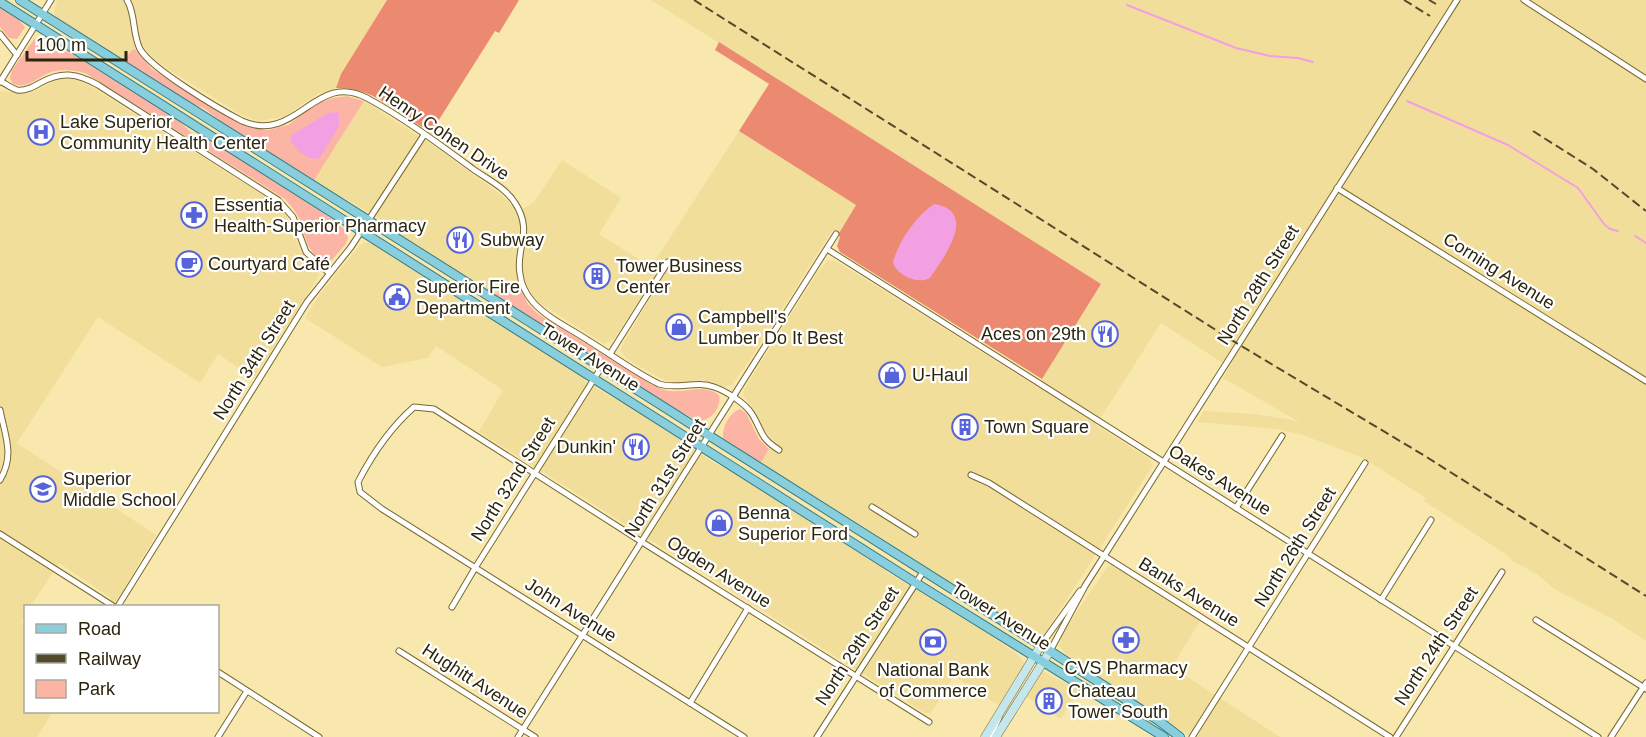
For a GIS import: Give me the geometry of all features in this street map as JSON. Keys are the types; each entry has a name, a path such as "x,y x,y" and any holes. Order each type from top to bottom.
{"main road":[{"name":"Tower Avenue","path":"20,0 1041,645 1159,721 1179,737"},
{"name":"Tower Avenue","path":"0,2 916,583 1164,737"},
{"name":"North 28th Street","path":"985,737 1041,645"},
{"name":"North 28th Street","path":"996,737 1050,651"}],"street":[{"path":"51,0 0,81 12,88 23,90 51,77 68,74 82,77 98,85 278,200 293,217 306,252 329,273"},
{"name":"Henry Cohen Drive","path":"127,0 132,11 137,42 147,59 242,121 256,126 278,124 293,118 320,98 345,92 364,97 498,186 515,203 523,221 524,237 520,274 524,289 533,302 551,316 659,384 675,387 695,384 709,385 733,398 748,409 764,438 779,450"},
{"name":"North 28th Street","path":"1050,651 1085,586 1456,0"},
{"path":"1524,0 1646,79"},
{"path":"0,34 17,55"},
{"name":"North 34th Street","path":"119,605 303,308 362,231 424,135"},
{"name":"Corning Avenue","path":"1337,188 1646,381"},
{"name":"North 31st Street","path":"518,737 836,234"},
{"name":"Oakes Avenue","path":"827,249 1598,737"},
{"path":"610,354 668,262"},
{"name":"North 32nd Street","path":"452,607 601,368"},
{"name":"John Avenue","path":"434,409 414,407 395,424 369,459 358,482 360,492 382,509 744,737"},
{"name":"Ogden Avenue","path":"434,409 642,543 929,722"},
{"path":"0,410 9,459 0,480"},
{"path":"1236,508 1282,436"},
{"name":"North 26th Street","path":"1192,737 1365,464"},
{"name":"Banks Avenue","path":"971,475 989,483 1390,737"},
{"path":"872,507 915,534"},
{"path":"1381,600 1431,520"},
{"path":"0,534 111,605"},
{"name":"North 29th Street","path":"817,737 923,572"},
{"name":"North 24th Street","path":"1396,737 1502,572"},
{"name":"North 28th Street","path":"1041,645 1085,586"},
{"path":"690,703 748,608"},
{"path":"1536,620 1645,686 1611,737"},
{"name":"Hughitt Avenue","path":"399,651 535,737"},
{"path":"219,673 320,737"},
{"path":"218,737 247,691"},
{"path":"990,737 1001,711"}],"shaded area":[{"path":"57,0 387,0 341,74 336,88 319,93 284,117 259,121 243,116 169,70 149,54 143,45 131,51 123,62 57,20 54,13"},
{"path":"387,0 519,0 499,33 495,31 435,126 430,129 422,127 371,95 348,88 336,88 341,74"},
{"path":"651,0 1646,0 1646,641 1613,619 1554,589 1537,574 1512,561 1510,557 1424,501 1426,498 1363,458 1303,435 1277,429 1197,422 1204,411 1254,414 1301,423 1223,378 1229,367 1161,323 1096,425 1151,460 1152,467 1047,630 1041,635 1036,635 1007,621 853,520 833,510 818,498 795,487 760,464 774,441 763,429 756,411 744,397 743,391 817,273 828,260 837,262 1037,387 1101,284"},
{"path":"719,42 1101,284 1042,379 840,252 837,246 840,237 838,235 856,205 739,131 769,84 715,50"},
{"path":"59,79 75,79 87,84 274,202 286,214 301,252 318,269 319,276 254,378 218,354 200,383 98,317 17,443 156,535 128,582 117,605 110,605 110,597 59,563 32,605 24,605 24,617 21,622 24,624 24,713 52,713 37,737 0,737 0,91 29,94"},
{"path":"364,101 434,146 497,192 509,202 516,213 534,202 562,160 621,198 599,234 651,267 739,131 856,205 838,235 832,231 732,385 724,387 703,380 679,383 664,380 628,360 620,351 664,275 659,272 613,340 604,344 540,303 532,295 527,285 492,295 386,228 379,219 313,182"},
{"path":"328,113 339,114 339,126 320,158 311,158 295,147 290,139 293,134"},
{"path":"934,204 947,208 954,216 956,225 954,236 943,259 930,278 920,280 908,278 898,271 893,262 909,230"},
{"path":"366,242 374,244 582,376 585,381 614,399 631,406 719,466 737,473 880,564 888,573 963,616 1018,655 1024,662 1022,670 1001,707 954,676 931,713 925,713 479,432 503,390 436,346 428,358 382,367 305,318 320,294 359,246"},
{"path":"1111,565 1201,619 1172,667 1280,737 1192,737 1130,698 1064,652 1059,646 1062,634 1108,566"},
{"path":"1042,671 1079,690 1061,719 1024,695"}],"green space":[{"path":"0,8 18,19 25,27 17,39 9,38 0,27"},
{"path":"35,38 72,54 179,121 194,135 219,146 319,210 346,230 348,238 345,245 330,262 317,257 307,242 298,216 285,199 87,74 58,70 28,84 13,84 10,78 12,70"},
{"path":"135,49 152,69 247,127 268,130 288,125 318,103 333,98 347,96 364,101 313,182 229,128 205,109 188,102 123,62"},
{"path":"519,287 528,304 538,314 651,384 670,391 701,389 713,391 719,395 719,404 715,412 708,419 699,421 667,405 492,295"},
{"path":"740,409 746,413 759,439 769,449 760,464 723,438 727,421"}],"waterway":[{"path":"1127,5 1236,48 1313,62"},
{"path":"1407,101 1508,145 1578,188 1604,224 1618,231"},
{"path":"1635,236 1646,243"}],"railway":[{"path":"694,0 1238,344 1425,456 1646,596"},
{"path":"1404,0 1430,16"},
{"path":"1429,0 1436,4"},
{"path":"1533,131 1593,169 1646,211"}],"place":[{"name":"Lake Superior Community Health Center","path":"41,132"},
{"name":"Essentia Health-Superior Pharmacy","path":"194,215"},
{"name":"Subway","path":"460,240"},
{"name":"Courtyard Café","path":"189,264"},
{"name":"Tower Business Center","path":"597,276"},
{"name":"Superior Fire Department","path":"397,297"},
{"name":"Campbell's Lumber Do It Best","path":"679,327"},
{"name":"Aces on 29th","path":"1105,334"},
{"name":"U-Haul","path":"892,375"},
{"name":"Town Square","path":"965,427"},
{"name":"Dunkin'","path":"636,447"},
{"name":"Superior Middle School","path":"43,489"},
{"name":"Benna Superior Ford","path":"719,523"},
{"name":"CVS Pharmacy","path":"1126,640"},
{"name":"National Bank of Commerce","path":"933,642"},
{"name":"Chateau Tower South","path":"1049,701"}]}
